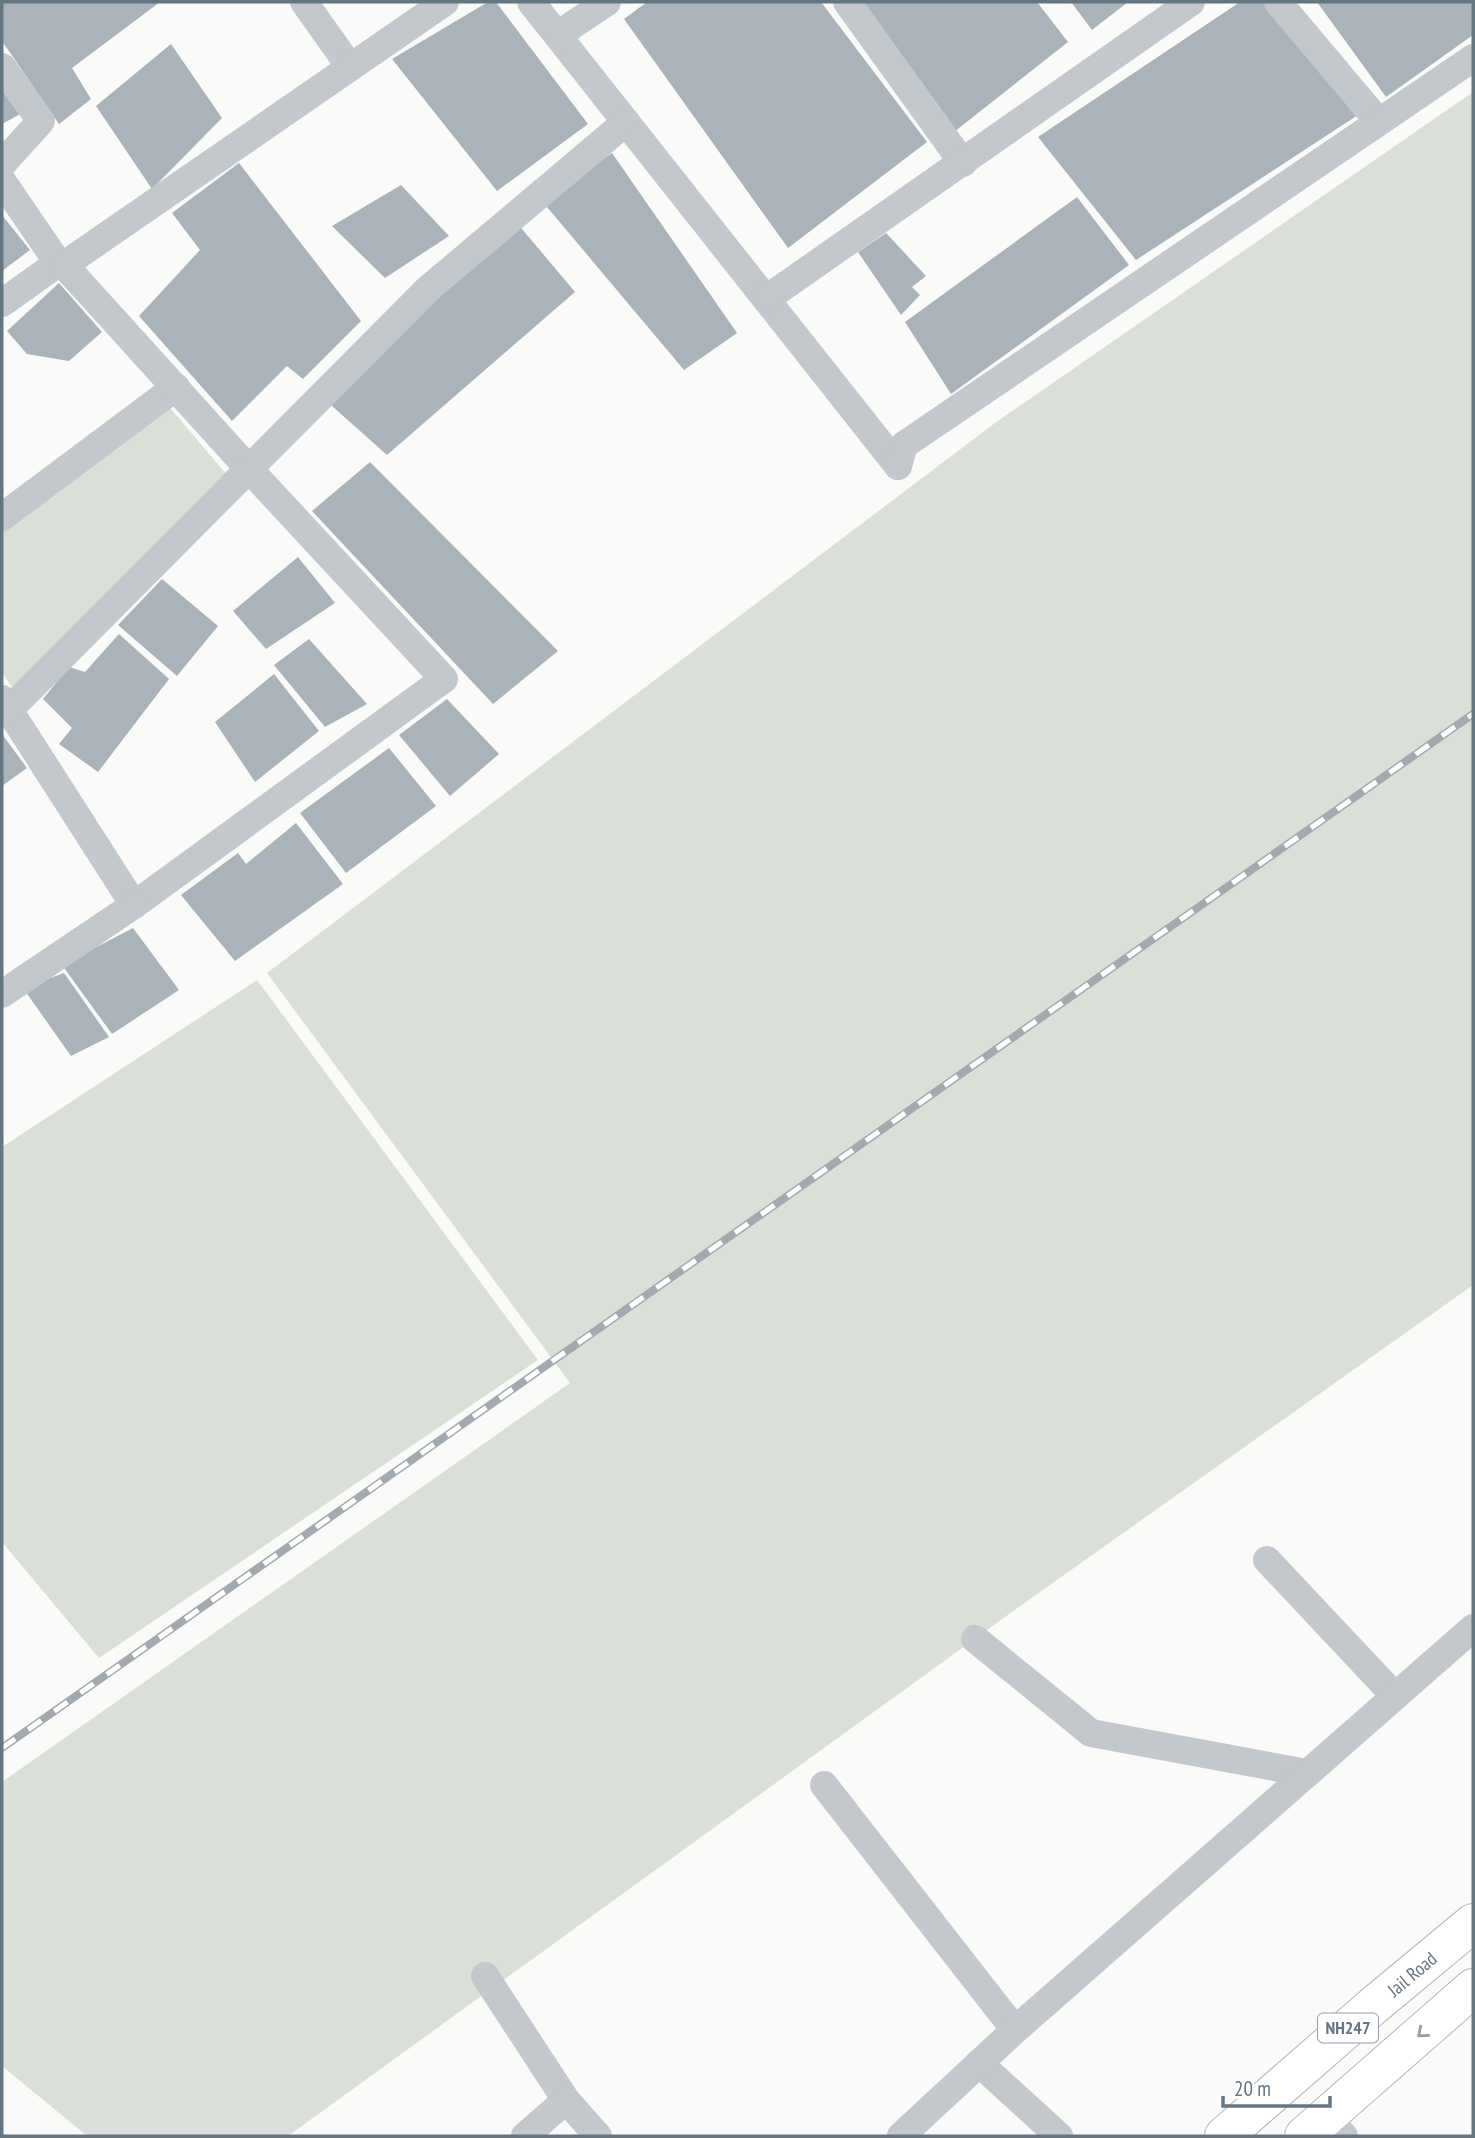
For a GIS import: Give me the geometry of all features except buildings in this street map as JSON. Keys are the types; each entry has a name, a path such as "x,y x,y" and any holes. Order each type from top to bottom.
{"highway":[{"name":"Jail Road","path":"1224,2136 1473,1923"},
{"name":"NH247","path":"1325,2130 1473,1988"}],"street":[{"path":"304,2 350,67"},
{"path":"2,994 134,905 444,679 249,470 64,265 444,2"},
{"path":"531,2 898,466 904,445 1473,58"},
{"path":"560,38 572,26 607,2"},
{"path":"847,2 963,163"},
{"path":"766,299 1191,2"},
{"path":"1278,2 1377,121"},
{"path":"2,67 41,121 2,164"},
{"path":"134,905 5,705 249,470 428,289 626,122"},
{"path":"2,181 58,264 2,303"},
{"path":"2,517 176,387"},
{"path":"1267,1560 1395,1696"},
{"path":"901,2136 1015,2030 1473,1628"},
{"path":"975,1639 1091,1733 1307,1773"},
{"path":"824,1785 1015,2030"},
{"path":"485,1976 566,2100 598,2136"},
{"path":"979,2063 1059,2136"},
{"path":"525,2136 566,2100"}],"shaded area":[{"path":"1473,92 1473,1285 1016,1609 288,2136 87,2136 2,2066 2,1782 570,1383 267,973 995,423"},
{"path":"165,402 232,481 15,692 2,672 2,526"},
{"path":"257,980 538,1360 99,1658 2,1542 2,1147"}],"railway":[{"path":"2,1748 1473,714"}]}
